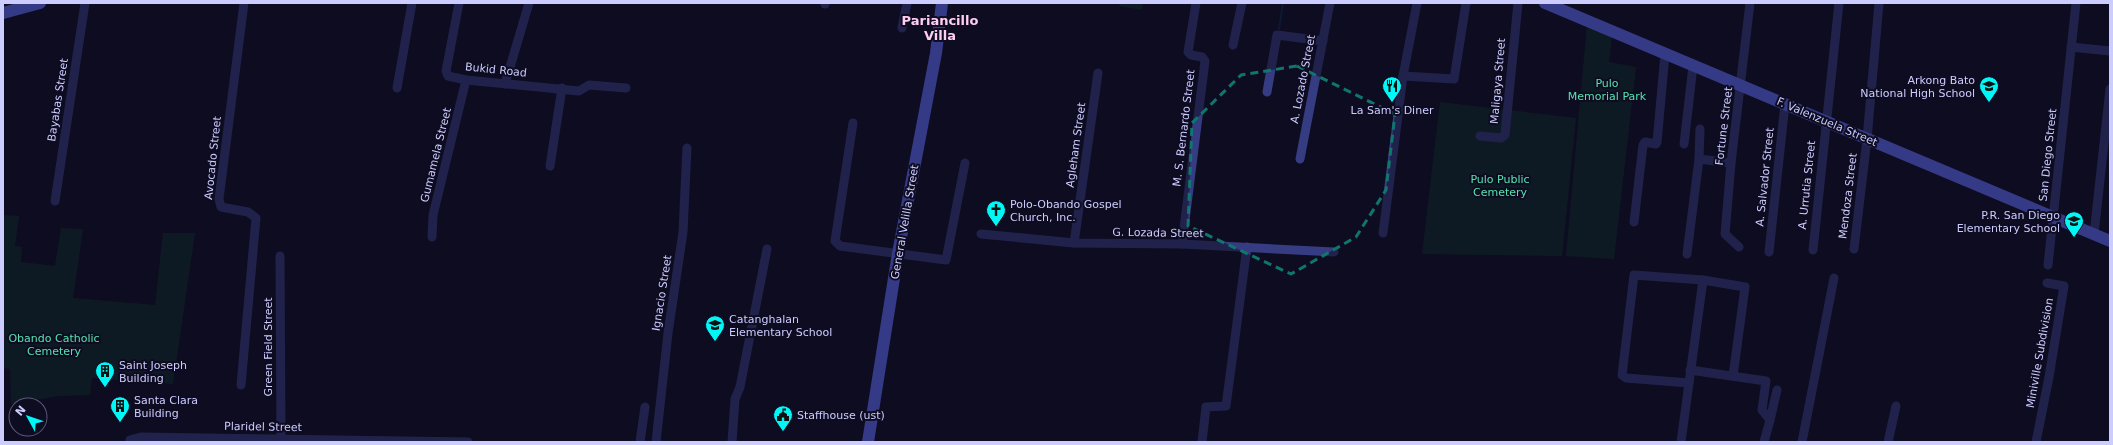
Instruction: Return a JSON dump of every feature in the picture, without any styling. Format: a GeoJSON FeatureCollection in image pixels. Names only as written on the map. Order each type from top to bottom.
{"type":"FeatureCollection","features":[{"type":"Feature","properties":{"kind":"street"},"geometry":{"type":"LineString","coordinates":[[3,13],[18,5],[40,3]]}},
{"type":"Feature","properties":{"kind":"street","name":"Bayabas Street"},"geometry":{"type":"LineString","coordinates":[[55,201],[85,3]]}},
{"type":"Feature","properties":{"kind":"street","name":"Avocado Street"},"geometry":{"type":"LineString","coordinates":[[240,385],[256,218],[248,212],[221,207],[219,199],[244,3]]}},
{"type":"Feature","properties":{"kind":"street"},"geometry":{"type":"LineString","coordinates":[[397,88],[412,3]]}},
{"type":"Feature","properties":{"kind":"street","name":"Bukid Road"},"geometry":{"type":"LineString","coordinates":[[459,3],[454,24],[447,74],[466,80],[579,90],[589,85],[626,88]]}},
{"type":"Feature","properties":{"kind":"street"},"geometry":{"type":"LineString","coordinates":[[505,84],[528,3]]}},
{"type":"Feature","properties":{"kind":"street"},"geometry":{"type":"LineString","coordinates":[[902,28],[907,3]]}},
{"type":"Feature","properties":{"kind":"street","name":"General Velilla Street"},"geometry":{"type":"LineString","coordinates":[[868,442],[898,253],[934,61],[942,3]]}},
{"type":"Feature","properties":{"kind":"street","name":"M. S. Bernardo Street"},"geometry":{"type":"LineString","coordinates":[[1182,244],[1205,61],[1202,56],[1191,55],[1188,52],[1196,3]]}},
{"type":"Feature","properties":{"kind":"street"},"geometry":{"type":"LineString","coordinates":[[1233,45],[1242,3]]}},
{"type":"Feature","properties":{"kind":"street","name":"A. Lozado Street"},"geometry":{"type":"LineString","coordinates":[[1300,159],[1330,3]]}},
{"type":"Feature","properties":{"kind":"street"},"geometry":{"type":"LineString","coordinates":[[1383,232],[1403,76],[1417,3]]}},
{"type":"Feature","properties":{"kind":"street"},"geometry":{"type":"LineString","coordinates":[[1403,76],[1454,79],[1466,3]]}},
{"type":"Feature","properties":{"kind":"street","name":"Maligaya Street"},"geometry":{"type":"LineString","coordinates":[[1480,136],[1501,138],[1505,134],[1518,3]]}},
{"type":"Feature","properties":{"kind":"street","name":"F. Valenzuela Street"},"geometry":{"type":"LineString","coordinates":[[1545,3],[2110,241]]}},
{"type":"Feature","properties":{"kind":"street","name":"Fortune Street"},"geometry":{"type":"LineString","coordinates":[[1739,247],[1726,234],[1732,163],[1750,3]]}},
{"type":"Feature","properties":{"kind":"street","name":"A. Urrutia Street"},"geometry":{"type":"LineString","coordinates":[[1813,250],[1839,3]]}},
{"type":"Feature","properties":{"kind":"street","name":"Mendoza Street"},"geometry":{"type":"LineString","coordinates":[[1854,248],[1867,139],[1879,3]]}},
{"type":"Feature","properties":{"kind":"street","name":"San Diego Street"},"geometry":{"type":"LineString","coordinates":[[2048,265],[2076,3]]}},
{"type":"Feature","properties":{"kind":"street"},"geometry":{"type":"LineString","coordinates":[[1267,92],[1277,35],[1322,41]]}},
{"type":"Feature","properties":{"kind":"street"},"geometry":{"type":"LineString","coordinates":[[2071,47],[2110,51]]}},
{"type":"Feature","properties":{"kind":"street"},"geometry":{"type":"LineString","coordinates":[[1634,222],[1644,143],[1657,142],[1665,54]]}},
{"type":"Feature","properties":{"kind":"street"},"geometry":{"type":"LineString","coordinates":[[1684,144],[1693,66]]}},
{"type":"Feature","properties":{"kind":"street","name":"Agleham Street"},"geometry":{"type":"LineString","coordinates":[[1074,243],[1098,73]]}},
{"type":"Feature","properties":{"kind":"street","name":"Gumamela Street"},"geometry":{"type":"LineString","coordinates":[[432,237],[433,215],[466,80]]}},
{"type":"Feature","properties":{"kind":"street"},"geometry":{"type":"LineString","coordinates":[[550,166],[562,88]]}},
{"type":"Feature","properties":{"kind":"street"},"geometry":{"type":"LineString","coordinates":[[2094,234],[2110,89]]}},
{"type":"Feature","properties":{"kind":"street","name":"A. Salvador Street"},"geometry":{"type":"LineString","coordinates":[[1769,252],[1785,104]]}},
{"type":"Feature","properties":{"kind":"street"},"geometry":{"type":"LineString","coordinates":[[853,122],[835,241],[840,246],[946,260],[965,163]]}},
{"type":"Feature","properties":{"kind":"street"},"geometry":{"type":"LineString","coordinates":[[1687,254],[1700,129]]}},
{"type":"Feature","properties":{"kind":"street","name":"Ignacio Street"},"geometry":{"type":"LineString","coordinates":[[656,442],[668,333],[683,232],[687,148]]}},
{"type":"Feature","properties":{"kind":"street"},"geometry":{"type":"LineString","coordinates":[[1698,159],[1732,163]]}},
{"type":"Feature","properties":{"kind":"street","name":"G. Lozada Street"},"geometry":{"type":"LineString","coordinates":[[982,234],[1074,243],[1182,244],[1334,252]]}},
{"type":"Feature","properties":{"kind":"street"},"geometry":{"type":"LineString","coordinates":[[1202,442],[1206,407],[1226,406],[1247,247]]}},
{"type":"Feature","properties":{"kind":"street"},"geometry":{"type":"LineString","coordinates":[[732,442],[735,399],[740,387],[767,249]]}},
{"type":"Feature","properties":{"kind":"street","name":"Green Field Street"},"geometry":{"type":"LineString","coordinates":[[280,256],[281,440]]}},
{"type":"Feature","properties":{"kind":"street"},"geometry":{"type":"LineString","coordinates":[[1689,383],[1626,378],[1622,375],[1632,277],[1637,274],[1703,280],[1746,288],[1733,376]]}},
{"type":"Feature","properties":{"kind":"street"},"geometry":{"type":"LineString","coordinates":[[1802,442],[1834,278]]}},
{"type":"Feature","properties":{"kind":"street"},"geometry":{"type":"LineString","coordinates":[[1681,442],[1703,280]]}},
{"type":"Feature","properties":{"kind":"street","name":"Miniville Subdivision"},"geometry":{"type":"LineString","coordinates":[[2036,442],[2049,377],[2064,286],[2047,283]]}},
{"type":"Feature","properties":{"kind":"street"},"geometry":{"type":"LineString","coordinates":[[1690,370],[1766,381],[1762,410],[1770,420]]}},
{"type":"Feature","properties":{"kind":"street"},"geometry":{"type":"LineString","coordinates":[[1764,442],[1777,390]]}},
{"type":"Feature","properties":{"kind":"street"},"geometry":{"type":"LineString","coordinates":[[1888,442],[1896,406]]}},
{"type":"Feature","properties":{"kind":"street"},"geometry":{"type":"LineString","coordinates":[[640,442],[645,407]]}},
{"type":"Feature","properties":{"kind":"street","name":"Plaridel Street"},"geometry":{"type":"LineString","coordinates":[[130,442],[130,440],[141,438],[468,442]]}},
{"type":"Feature","properties":{"kind":"highlighted area"},"geometry":{"type":"Polygon","coordinates":[[[1297,66],[1395,114],[1386,190],[1356,237],[1291,274],[1188,226],[1192,123],[1241,75],[1297,66]]]}},
{"type":"Feature","properties":{"kind":"green space"},"geometry":{"type":"Polygon","coordinates":[[[1120,3],[1143,3],[1142,10],[1119,6],[1120,3]]]}},
{"type":"Feature","properties":{"kind":"green space","name":"Pulo Memorial Park"},"geometry":{"type":"Polygon","coordinates":[[[1587,25],[1612,35],[1609,62],[1636,67],[1614,259],[1566,256],[1587,25]]]}},
{"type":"Feature","properties":{"kind":"green space","name":"Pulo Public Cemetery"},"geometry":{"type":"Polygon","coordinates":[[[1440,102],[1576,118],[1562,256],[1422,254],[1440,102]]]}},
{"type":"Feature","properties":{"kind":"green space","name":"Obando Catholic Cemetery"},"geometry":{"type":"Polygon","coordinates":[[[3,215],[19,216],[15,246],[22,247],[21,262],[55,266],[61,228],[83,229],[73,298],[155,305],[163,233],[195,233],[173,384],[92,378],[90,395],[48,398],[11,397],[10,369],[3,368],[3,215]]]}},
{"type":"Feature","properties":{"kind":"waterway"},"geometry":{"type":"LineString","coordinates":[[1279,29],[1283,3]]}},
{"type":"Feature","properties":{"kind":"place","name":"La Sam's Diner"},"geometry":{"type":"Point","coordinates":[1392,103]}},
{"type":"Feature","properties":{"kind":"place","name":"Arkong Bato National High School"},"geometry":{"type":"Point","coordinates":[1989,103]}},
{"type":"Feature","properties":{"kind":"place","name":"Polo-Obando Gospel Church, Inc."},"geometry":{"type":"Point","coordinates":[996,227]}},
{"type":"Feature","properties":{"kind":"place","name":"P.R. San Diego Elementary School"},"geometry":{"type":"Point","coordinates":[2074,238]}},
{"type":"Feature","properties":{"kind":"place","name":"Catanghalan Elementary School"},"geometry":{"type":"Point","coordinates":[715,342]}},
{"type":"Feature","properties":{"kind":"place","name":"Saint Joseph Building"},"geometry":{"type":"Point","coordinates":[105,388]}},
{"type":"Feature","properties":{"kind":"place","name":"Santa Clara Building"},"geometry":{"type":"Point","coordinates":[120,423]}},
{"type":"Feature","properties":{"kind":"place","name":"Staffhouse (ust)"},"geometry":{"type":"Point","coordinates":[783,432]}},
{"type":"Feature","properties":{"kind":"district","name":"Pariancillo Villa"},"geometry":{"type":"Point","coordinates":[940,28]}}]}
